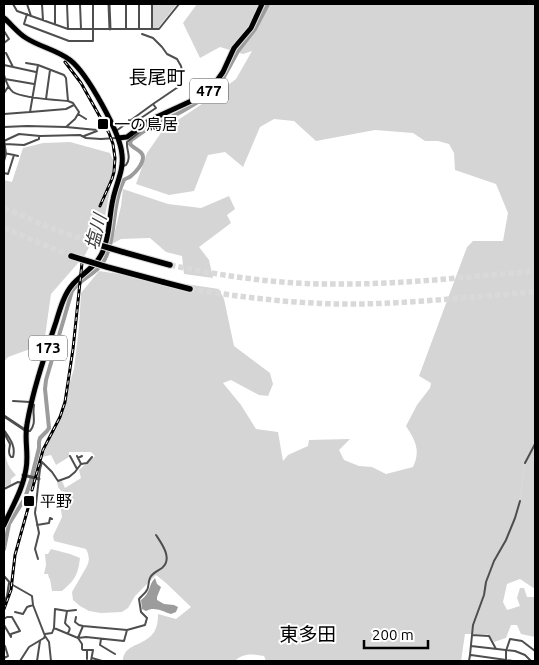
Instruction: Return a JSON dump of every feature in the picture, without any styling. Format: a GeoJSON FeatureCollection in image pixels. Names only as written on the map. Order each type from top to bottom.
{"type":"FeatureCollection","features":[{"type":"Feature","properties":{"kind":"highway","name":"477"},"geometry":{"type":"LineString","coordinates":[[117,138],[127,137],[157,116],[208,92],[223,72],[234,48],[250,28],[262,4]]}},
{"type":"Feature","properties":{"kind":"highway","name":"173"},"geometry":{"type":"LineString","coordinates":[[4,19],[26,38],[61,54],[77,66],[116,131],[120,156],[101,252],[89,268],[65,290],[59,304],[25,430],[24,461],[28,476],[21,483],[4,519]]}},
{"type":"Feature","properties":{"kind":"highway","name":"173"},"geometry":{"type":"LineString","coordinates":[[4,19],[22,38],[62,57],[77,70],[117,138],[122,156],[122,166],[113,199],[104,250],[90,269],[73,284],[64,299],[31,403]]}},
{"type":"Feature","properties":{"kind":"highway"},"geometry":{"type":"LineString","coordinates":[[89,242],[170,265]]}},
{"type":"Feature","properties":{"kind":"highway"},"geometry":{"type":"LineString","coordinates":[[71,256],[107,268],[190,289]]}},
{"type":"Feature","properties":{"kind":"highway","name":"173"},"geometry":{"type":"LineString","coordinates":[[4,525],[21,483]]}},
{"type":"Feature","properties":{"kind":"street"},"geometry":{"type":"LineString","coordinates":[[13,4],[17,11],[68,29],[159,29],[179,4]]}},
{"type":"Feature","properties":{"kind":"street"},"geometry":{"type":"LineString","coordinates":[[27,4],[32,16]]}},
{"type":"Feature","properties":{"kind":"street"},"geometry":{"type":"LineString","coordinates":[[42,4],[42,20]]}},
{"type":"Feature","properties":{"kind":"street"},"geometry":{"type":"LineString","coordinates":[[55,4],[55,24]]}},
{"type":"Feature","properties":{"kind":"street"},"geometry":{"type":"LineString","coordinates":[[67,4],[68,29]]}},
{"type":"Feature","properties":{"kind":"street"},"geometry":{"type":"LineString","coordinates":[[80,4],[81,29]]}},
{"type":"Feature","properties":{"kind":"street"},"geometry":{"type":"LineString","coordinates":[[27,14],[24,24],[69,41],[93,41],[93,4]]}},
{"type":"Feature","properties":{"kind":"street"},"geometry":{"type":"LineString","coordinates":[[110,4],[110,29]]}},
{"type":"Feature","properties":{"kind":"street"},"geometry":{"type":"LineString","coordinates":[[126,4],[126,29]]}},
{"type":"Feature","properties":{"kind":"street"},"geometry":{"type":"LineString","coordinates":[[138,29],[139,4]]}},
{"type":"Feature","properties":{"kind":"street"},"geometry":{"type":"LineString","coordinates":[[152,4],[152,29]]}},
{"type":"Feature","properties":{"kind":"street"},"geometry":{"type":"LineString","coordinates":[[4,31],[8,39],[4,43]]}},
{"type":"Feature","properties":{"kind":"street"},"geometry":{"type":"LineString","coordinates":[[116,131],[181,85],[182,71],[177,59],[167,54],[153,38],[142,34]]}},
{"type":"Feature","properties":{"kind":"street"},"geometry":{"type":"LineString","coordinates":[[6,53],[14,67]]}},
{"type":"Feature","properties":{"kind":"street"},"geometry":{"type":"LineString","coordinates":[[26,63],[38,65],[64,75],[66,78],[68,101]]}},
{"type":"Feature","properties":{"kind":"street"},"geometry":{"type":"LineString","coordinates":[[4,65],[36,72]]}},
{"type":"Feature","properties":{"kind":"street"},"geometry":{"type":"LineString","coordinates":[[30,112],[38,65]]}},
{"type":"Feature","properties":{"kind":"street"},"geometry":{"type":"LineString","coordinates":[[46,99],[50,70]]}},
{"type":"Feature","properties":{"kind":"street"},"geometry":{"type":"LineString","coordinates":[[4,77],[34,84]]}},
{"type":"Feature","properties":{"kind":"street"},"geometry":{"type":"LineString","coordinates":[[4,77],[8,87],[14,94],[73,103],[79,112],[75,119],[66,127]]}},
{"type":"Feature","properties":{"kind":"street"},"geometry":{"type":"LineString","coordinates":[[4,93],[8,87]]}},
{"type":"Feature","properties":{"kind":"street"},"geometry":{"type":"LineString","coordinates":[[132,124],[156,108],[154,104]]}},
{"type":"Feature","properties":{"kind":"street"},"geometry":{"type":"LineString","coordinates":[[4,114],[66,109],[74,105]]}},
{"type":"Feature","properties":{"kind":"street"},"geometry":{"type":"LineString","coordinates":[[78,114],[86,119]]}},
{"type":"Feature","properties":{"kind":"street"},"geometry":{"type":"LineString","coordinates":[[122,166],[129,162],[130,158],[127,142],[157,116]]}},
{"type":"Feature","properties":{"kind":"street"},"geometry":{"type":"LineString","coordinates":[[129,120],[136,130]]}},
{"type":"Feature","properties":{"kind":"street"},"geometry":{"type":"LineString","coordinates":[[4,127],[66,127],[97,130],[84,136]]}},
{"type":"Feature","properties":{"kind":"street"},"geometry":{"type":"LineString","coordinates":[[4,160],[4,140],[19,134],[40,136],[80,135],[86,138],[101,139],[117,138]]}},
{"type":"Feature","properties":{"kind":"street"},"geometry":{"type":"LineString","coordinates":[[5,144],[24,145],[39,139],[40,136]]}},
{"type":"Feature","properties":{"kind":"street"},"geometry":{"type":"LineString","coordinates":[[5,154],[18,156]]}},
{"type":"Feature","properties":{"kind":"street"},"geometry":{"type":"LineString","coordinates":[[4,173],[8,174],[14,156]]}},
{"type":"Feature","properties":{"kind":"street"},"geometry":{"type":"LineString","coordinates":[[4,416],[25,430],[30,431],[34,426],[34,405],[14,401]]}},
{"type":"Feature","properties":{"kind":"street"},"geometry":{"type":"LineString","coordinates":[[4,432],[13,443],[14,457],[11,458],[9,456],[10,444],[4,432]]}},
{"type":"Feature","properties":{"kind":"street"},"geometry":{"type":"LineString","coordinates":[[525,463],[535,444]]}},
{"type":"Feature","properties":{"kind":"street"},"geometry":{"type":"LineString","coordinates":[[70,456],[77,470]]}},
{"type":"Feature","properties":{"kind":"street"},"geometry":{"type":"LineString","coordinates":[[81,464],[77,457],[82,456]]}},
{"type":"Feature","properties":{"kind":"street"},"geometry":{"type":"LineString","coordinates":[[38,559],[35,549],[38,537],[34,513],[42,462],[58,481],[69,477],[81,464],[86,463],[92,456]]}},
{"type":"Feature","properties":{"kind":"street"},"geometry":{"type":"LineString","coordinates":[[28,476],[39,479]]}},
{"type":"Feature","properties":{"kind":"street"},"geometry":{"type":"LineString","coordinates":[[4,489],[18,482],[21,483]]}},
{"type":"Feature","properties":{"kind":"street"},"geometry":{"type":"LineString","coordinates":[[469,661],[473,625],[484,595],[486,582],[494,561],[506,540],[520,502]]}},
{"type":"Feature","properties":{"kind":"street"},"geometry":{"type":"LineString","coordinates":[[36,525],[49,523],[50,518],[52,519]]}},
{"type":"Feature","properties":{"kind":"street"},"geometry":{"type":"LineString","coordinates":[[76,617],[75,622],[83,626],[127,630],[145,625],[147,618],[141,612],[138,599],[145,594],[150,577],[162,568],[167,560],[165,551],[156,535]]}},
{"type":"Feature","properties":{"kind":"street"},"geometry":{"type":"LineString","coordinates":[[4,576],[9,583],[32,596],[39,623],[49,642],[51,661]]}},
{"type":"Feature","properties":{"kind":"street"},"geometry":{"type":"LineString","coordinates":[[4,603],[9,583]]}},
{"type":"Feature","properties":{"kind":"street"},"geometry":{"type":"LineString","coordinates":[[15,612],[23,614],[27,607],[33,605]]}},
{"type":"Feature","properties":{"kind":"street"},"geometry":{"type":"LineString","coordinates":[[20,661],[29,647],[44,638],[45,635],[52,633],[55,609],[76,610]]}},
{"type":"Feature","properties":{"kind":"street"},"geometry":{"type":"LineString","coordinates":[[67,611],[65,623],[70,629],[67,634]]}},
{"type":"Feature","properties":{"kind":"street"},"geometry":{"type":"LineString","coordinates":[[4,619],[12,617],[20,631],[11,634],[10,637],[4,625]]}},
{"type":"Feature","properties":{"kind":"street"},"geometry":{"type":"LineString","coordinates":[[78,638],[83,626]]}},
{"type":"Feature","properties":{"kind":"street"},"geometry":{"type":"LineString","coordinates":[[54,628],[78,638],[86,637],[124,641],[127,630]]}},
{"type":"Feature","properties":{"kind":"street"},"geometry":{"type":"LineString","coordinates":[[472,635],[489,636],[496,649]]}},
{"type":"Feature","properties":{"kind":"street"},"geometry":{"type":"LineString","coordinates":[[78,638],[83,650],[93,650],[91,661]]}},
{"type":"Feature","properties":{"kind":"street"},"geometry":{"type":"LineString","coordinates":[[101,639],[100,645],[115,654]]}},
{"type":"Feature","properties":{"kind":"street"},"geometry":{"type":"LineString","coordinates":[[506,661],[506,650],[510,639],[522,641],[535,651]]}},
{"type":"Feature","properties":{"kind":"street"},"geometry":{"type":"LineString","coordinates":[[37,661],[40,641]]}},
{"type":"Feature","properties":{"kind":"street"},"geometry":{"type":"LineString","coordinates":[[4,642],[8,656],[4,658]]}},
{"type":"Feature","properties":{"kind":"street"},"geometry":{"type":"LineString","coordinates":[[471,646],[515,651],[525,655],[531,661]]}},
{"type":"Feature","properties":{"kind":"street"},"geometry":{"type":"LineString","coordinates":[[87,659],[88,650]]}},
{"type":"Feature","properties":{"kind":"street"},"geometry":{"type":"LineString","coordinates":[[470,655],[513,661]]}},
{"type":"Feature","properties":{"kind":"street"},"geometry":{"type":"LineString","coordinates":[[92,658],[102,661]]}},
{"type":"Feature","properties":{"kind":"shaded area"},"geometry":{"type":"Polygon","coordinates":[[[152,4],[177,4],[158,28],[153,28],[152,4]]]}},
{"type":"Feature","properties":{"kind":"shaded area"},"geometry":{"type":"Polygon","coordinates":[[[197,4],[535,4],[535,589],[520,579],[507,584],[503,602],[507,610],[520,606],[517,598],[520,588],[524,588],[527,597],[535,597],[535,637],[521,634],[517,625],[511,625],[506,638],[494,642],[488,634],[465,634],[461,661],[266,661],[264,656],[245,655],[235,661],[124,661],[125,653],[129,649],[148,639],[153,633],[157,625],[158,614],[176,619],[191,607],[156,575],[135,596],[128,608],[122,612],[101,613],[89,611],[73,600],[72,592],[89,562],[89,558],[86,549],[54,541],[53,536],[62,517],[60,503],[72,496],[70,493],[61,491],[57,482],[62,481],[65,488],[81,478],[79,470],[95,456],[91,452],[69,452],[69,457],[56,465],[51,455],[42,457],[56,426],[74,369],[81,293],[99,271],[219,289],[224,299],[234,346],[270,373],[273,384],[268,396],[259,395],[231,380],[223,383],[241,405],[256,429],[278,432],[283,461],[288,455],[308,446],[309,440],[350,439],[339,450],[344,460],[359,466],[372,467],[386,474],[413,467],[417,450],[406,426],[417,405],[430,388],[431,383],[419,376],[467,247],[473,241],[503,241],[508,213],[496,184],[455,170],[454,153],[449,144],[438,141],[425,141],[413,133],[375,130],[316,141],[294,121],[274,119],[260,127],[243,167],[225,152],[208,155],[194,191],[169,195],[136,184],[147,153],[163,130],[236,79],[252,51],[243,54],[220,47],[200,58],[183,23],[197,4]]]}},
{"type":"Feature","properties":{"kind":"shaded area"},"geometry":{"type":"Polygon","coordinates":[[[70,142],[110,153],[115,165],[105,216],[85,255],[51,294],[44,344],[8,357],[4,362],[4,180],[12,182],[23,148],[43,143],[70,142]]]}},
{"type":"Feature","properties":{"kind":"shaded area"},"geometry":{"type":"Polygon","coordinates":[[[123,189],[168,204],[201,208],[229,196],[235,209],[227,215],[231,223],[199,247],[209,260],[213,278],[184,274],[182,256],[166,252],[150,238],[121,239],[112,244],[123,189]]]}},
{"type":"Feature","properties":{"kind":"shaded area"},"geometry":{"type":"Polygon","coordinates":[[[4,441],[7,461],[16,475],[11,479],[11,484],[4,487],[4,441]]]}},
{"type":"Feature","properties":{"kind":"shaded area"},"geometry":{"type":"Polygon","coordinates":[[[51,549],[80,558],[75,577],[62,591],[52,591],[48,574],[44,574],[46,565],[45,554],[48,554],[51,549]]]}},
{"type":"Feature","properties":{"kind":"shaded area"},"geometry":{"type":"Polygon","coordinates":[[[155,578],[157,584],[161,587],[157,600],[164,604],[178,607],[176,612],[171,614],[161,610],[146,611],[142,609],[141,600],[146,595],[155,578]]]}},
{"type":"Feature","properties":{"kind":"waterway","name":"塩川"},"geometry":{"type":"LineString","coordinates":[[4,549],[9,524],[25,498],[31,480],[40,438],[49,428],[45,389],[46,380],[72,291],[80,282],[99,268],[105,259],[111,241],[116,205],[121,187],[124,180],[137,170],[143,160],[142,153],[130,144],[131,140],[213,92],[220,84],[238,51],[255,29],[268,4]]}},
{"type":"Feature","properties":{"kind":"tunnel"},"geometry":{"type":"LineString","coordinates":[[4,208],[89,242]]}},
{"type":"Feature","properties":{"kind":"tunnel"},"geometry":{"type":"LineString","coordinates":[[4,228],[71,256]]}},
{"type":"Feature","properties":{"kind":"tunnel"},"geometry":{"type":"LineString","coordinates":[[170,265],[250,279],[289,283],[329,284],[407,282],[535,271]]}},
{"type":"Feature","properties":{"kind":"tunnel"},"geometry":{"type":"LineString","coordinates":[[190,289],[276,300],[340,304],[404,302],[535,292]]}},
{"type":"Feature","properties":{"kind":"tunnel"},"geometry":{"type":"LineString","coordinates":[[520,501],[525,463]]}},
{"type":"Feature","properties":{"kind":"railway"},"geometry":{"type":"LineString","coordinates":[[65,62],[81,83],[109,133],[113,144],[114,172],[100,206]]}},
{"type":"Feature","properties":{"kind":"railway"},"geometry":{"type":"LineString","coordinates":[[32,490],[43,450],[60,417],[65,402],[73,349],[82,263]]}},
{"type":"Feature","properties":{"kind":"railway"},"geometry":{"type":"LineString","coordinates":[[4,609],[11,590],[15,555],[30,501]]}},
{"type":"Feature","properties":{"kind":"place","name":"一の鳥居"},"geometry":{"type":"Point","coordinates":[103,124]}},
{"type":"Feature","properties":{"kind":"place","name":"平野"},"geometry":{"type":"Point","coordinates":[29,501]}},
{"type":"Feature","properties":{"kind":"district","name":"長尾町"},"geometry":{"type":"Point","coordinates":[157,77]}},
{"type":"Feature","properties":{"kind":"district","name":"東多田"},"geometry":{"type":"Point","coordinates":[308,634]}}]}
